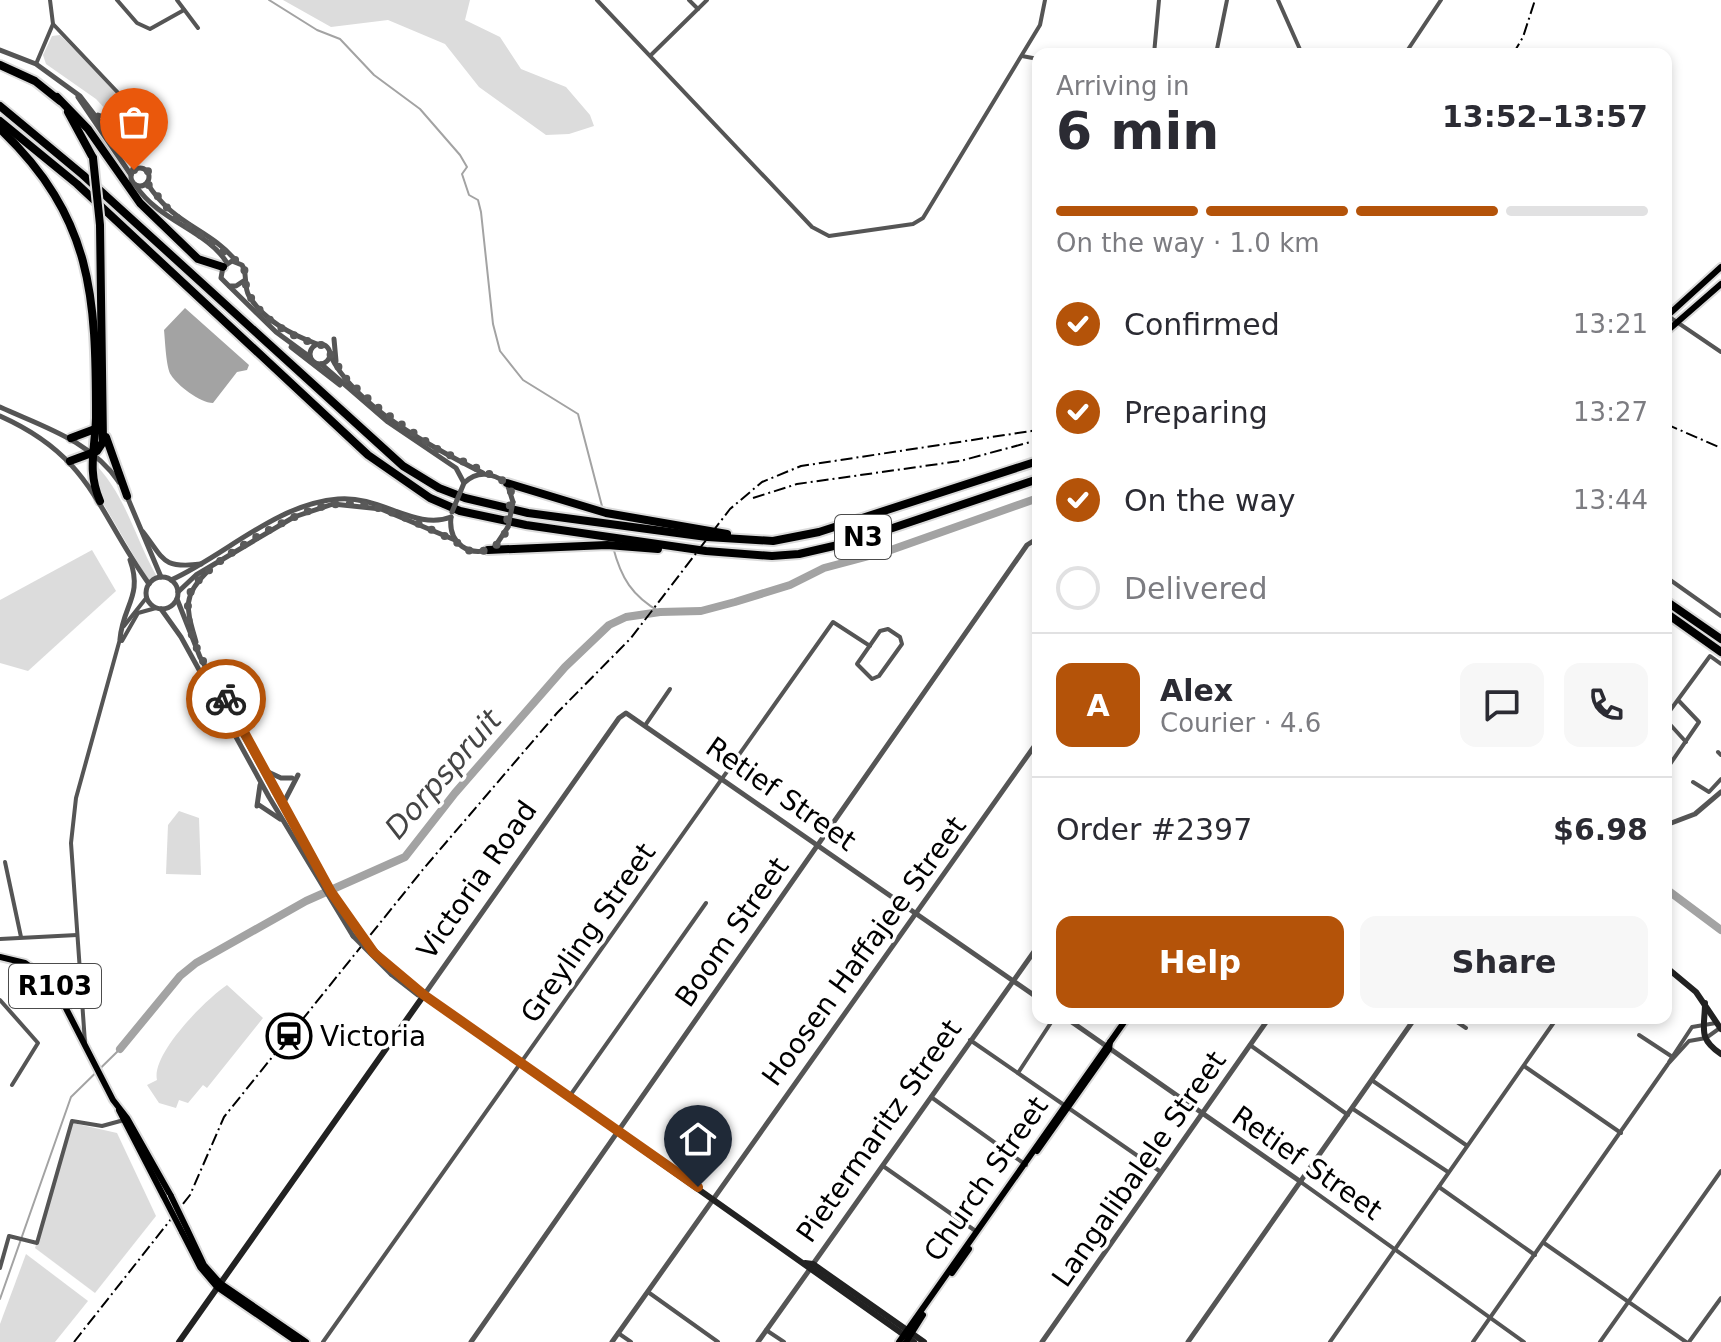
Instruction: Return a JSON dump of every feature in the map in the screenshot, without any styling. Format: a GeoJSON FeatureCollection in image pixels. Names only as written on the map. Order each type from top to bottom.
{"type":"FeatureCollection","features":[{"type":"Feature","properties":{"kind":"highway"},"geometry":{"type":"LineString","coordinates":[[0,65],[35,81],[57,97],[88,129],[140,203],[198,259],[225,265]]}},
{"type":"Feature","properties":{"kind":"highway"},"geometry":{"type":"LineString","coordinates":[[57,97],[79,128],[93,158],[100,225],[102,445],[70,461]]}},
{"type":"Feature","properties":{"kind":"highway"},"geometry":{"type":"LineString","coordinates":[[0,106],[83,175],[403,466],[439,488],[465,498],[528,513],[605,517]]}},
{"type":"Feature","properties":{"kind":"highway"},"geometry":{"type":"LineString","coordinates":[[0,121],[77,184],[395,476],[430,498],[460,511],[610,541]]}},
{"type":"Feature","properties":{"kind":"highway"},"geometry":{"type":"LineString","coordinates":[[0,129],[47,181],[72,223],[82,250],[91,293],[95,429],[91,478],[100,501]]}},
{"type":"Feature","properties":{"kind":"highway"},"geometry":{"type":"LineString","coordinates":[[104,420],[108,447],[127,496]]}},
{"type":"Feature","properties":{"kind":"highway"},"geometry":{"type":"LineString","coordinates":[[71,438],[95,429]]}},
{"type":"Feature","properties":{"kind":"highway","name":"N3"},"geometry":{"type":"LineString","coordinates":[[605,517],[744,537],[819,532],[1032,463]]}},
{"type":"Feature","properties":{"kind":"highway","name":"N3"},"geometry":{"type":"LineString","coordinates":[[610,541],[772,556],[824,549],[1032,482]]}},
{"type":"Feature","properties":{"kind":"highway"},"geometry":{"type":"LineString","coordinates":[[507,483],[605,517]]}},
{"type":"Feature","properties":{"kind":"highway"},"geometry":{"type":"LineString","coordinates":[[488,550],[610,541]]}},
{"type":"Feature","properties":{"kind":"highway"},"geometry":{"type":"LineString","coordinates":[[1672,604],[1721,639]]}},
{"type":"Feature","properties":{"kind":"highway"},"geometry":{"type":"LineString","coordinates":[[1672,617],[1721,652]]}},
{"type":"Feature","properties":{"kind":"highway"},"geometry":{"type":"LineString","coordinates":[[1672,623],[1692,631]]}},
{"type":"Feature","properties":{"kind":"main road"},"geometry":{"type":"LineString","coordinates":[[1672,311],[1721,267]]}},
{"type":"Feature","properties":{"kind":"main road"},"geometry":{"type":"LineString","coordinates":[[1672,327],[1721,284]]}},
{"type":"Feature","properties":{"kind":"main road","name":"R103"},"geometry":{"type":"LineString","coordinates":[[0,957],[25,963],[53,983],[105,1086],[167,1196],[200,1267],[219,1285],[297,1342]]}},
{"type":"Feature","properties":{"kind":"main road"},"geometry":{"type":"LineString","coordinates":[[1672,973],[1705,1003],[1720,1027]]}},
{"type":"Feature","properties":{"kind":"main road"},"geometry":{"type":"LineString","coordinates":[[421,993],[809,1265],[907,1338],[924,1342]]}},
{"type":"Feature","properties":{"kind":"main road","name":"Victoria Road"},"geometry":{"type":"LineString","coordinates":[[179,1342],[421,993]]}},
{"type":"Feature","properties":{"kind":"main road"},"geometry":{"type":"LineString","coordinates":[[1705,1003],[1703,1039],[1721,1054]]}},
{"type":"Feature","properties":{"kind":"main road","name":"Church Street"},"geometry":{"type":"LineString","coordinates":[[907,1338],[1123,1024]]}},
{"type":"Feature","properties":{"kind":"main road","name":"R103"},"geometry":{"type":"LineString","coordinates":[[219,1285],[306,1342]]}},
{"type":"Feature","properties":{"kind":"street"},"geometry":{"type":"LineString","coordinates":[[36,64],[53,24],[49,0]]}},
{"type":"Feature","properties":{"kind":"street"},"geometry":{"type":"LineString","coordinates":[[117,0],[137,23],[150,29],[184,10]]}},
{"type":"Feature","properties":{"kind":"street"},"geometry":{"type":"LineString","coordinates":[[177,0],[198,28]]}},
{"type":"Feature","properties":{"kind":"street"},"geometry":{"type":"LineString","coordinates":[[597,0],[812,227],[829,236],[913,224],[923,218],[1044,17],[1045,0]]}},
{"type":"Feature","properties":{"kind":"street"},"geometry":{"type":"LineString","coordinates":[[689,0],[698,9]]}},
{"type":"Feature","properties":{"kind":"street"},"geometry":{"type":"LineString","coordinates":[[651,55],[707,0]]}},
{"type":"Feature","properties":{"kind":"street"},"geometry":{"type":"LineString","coordinates":[[1155,48],[1159,0]]}},
{"type":"Feature","properties":{"kind":"street"},"geometry":{"type":"LineString","coordinates":[[1217,48],[1227,0]]}},
{"type":"Feature","properties":{"kind":"street"},"geometry":{"type":"LineString","coordinates":[[1279,0],[1299,48]]}},
{"type":"Feature","properties":{"kind":"street"},"geometry":{"type":"LineString","coordinates":[[1409,48],[1441,0]]}},
{"type":"Feature","properties":{"kind":"street"},"geometry":{"type":"LineString","coordinates":[[53,24],[124,99]]}},
{"type":"Feature","properties":{"kind":"street"},"geometry":{"type":"LineString","coordinates":[[0,50],[36,64],[73,90],[97,115],[136,169],[148,171],[147,183],[173,215],[227,251],[244,267],[249,296],[281,328],[325,346],[344,377],[414,435],[507,483],[513,502],[508,527],[500,543],[488,550],[467,550],[455,540],[381,509],[358,504],[333,504],[294,517],[189,580],[173,605],[141,611],[134,617],[118,650]]}},
{"type":"Feature","properties":{"kind":"street"},"geometry":{"type":"LineString","coordinates":[[1022,56],[1032,58]]}},
{"type":"Feature","properties":{"kind":"street"},"geometry":{"type":"LineString","coordinates":[[73,90],[136,186],[163,213],[218,251],[225,265],[221,278],[310,364],[411,440],[456,468],[464,483]]}},
{"type":"Feature","properties":{"kind":"street"},"geometry":{"type":"LineString","coordinates":[[97,115],[115,122],[117,144]]}},
{"type":"Feature","properties":{"kind":"street"},"geometry":{"type":"LineString","coordinates":[[131,175],[136,169]]}},
{"type":"Feature","properties":{"kind":"street"},"geometry":{"type":"LineString","coordinates":[[136,186],[147,183]]}},
{"type":"Feature","properties":{"kind":"street"},"geometry":{"type":"LineString","coordinates":[[225,265],[236,262]]}},
{"type":"Feature","properties":{"kind":"street"},"geometry":{"type":"LineString","coordinates":[[229,286],[239,285],[245,280]]}},
{"type":"Feature","properties":{"kind":"street"},"geometry":{"type":"LineString","coordinates":[[1672,320],[1721,352]]}},
{"type":"Feature","properties":{"kind":"street"},"geometry":{"type":"LineString","coordinates":[[281,335],[321,364],[351,392]]}},
{"type":"Feature","properties":{"kind":"street"},"geometry":{"type":"LineString","coordinates":[[334,339],[334,355],[344,377]]}},
{"type":"Feature","properties":{"kind":"street"},"geometry":{"type":"LineString","coordinates":[[310,357],[311,349],[317,344]]}},
{"type":"Feature","properties":{"kind":"street"},"geometry":{"type":"LineString","coordinates":[[321,364],[330,355]]}},
{"type":"Feature","properties":{"kind":"street"},"geometry":{"type":"LineString","coordinates":[[0,407],[71,438],[107,467],[127,496],[161,577]]}},
{"type":"Feature","properties":{"kind":"street"},"geometry":{"type":"LineString","coordinates":[[0,416],[47,440],[70,461],[100,501],[149,584],[147,597],[130,615],[120,639]]}},
{"type":"Feature","properties":{"kind":"street"},"geometry":{"type":"LineString","coordinates":[[455,540],[452,515],[464,483],[484,473]]}},
{"type":"Feature","properties":{"kind":"street"},"geometry":{"type":"LineString","coordinates":[[149,584],[161,577],[171,580],[203,564],[292,511],[329,500],[371,501],[432,522],[452,515]]}},
{"type":"Feature","properties":{"kind":"street"},"geometry":{"type":"LineString","coordinates":[[140,528],[165,562],[179,567],[203,564]]}},
{"type":"Feature","properties":{"kind":"street","name":"Boom Street"},"geometry":{"type":"LineString","coordinates":[[471,1342],[1032,542]]}},
{"type":"Feature","properties":{"kind":"street"},"geometry":{"type":"LineString","coordinates":[[85,1043],[71,843],[73,813],[136,583],[125,546]]}},
{"type":"Feature","properties":{"kind":"street"},"geometry":{"type":"LineString","coordinates":[[200,657],[189,614],[189,596],[193,586],[213,565]]}},
{"type":"Feature","properties":{"kind":"street"},"geometry":{"type":"LineString","coordinates":[[171,580],[200,657],[284,805],[321,880]]}},
{"type":"Feature","properties":{"kind":"street"},"geometry":{"type":"LineString","coordinates":[[1672,581],[1721,616]]}},
{"type":"Feature","properties":{"kind":"street"},"geometry":{"type":"LineString","coordinates":[[147,597],[181,637],[286,826],[337,908],[355,934],[393,972],[421,993]]}},
{"type":"Feature","properties":{"kind":"street","name":"Greyling Street"},"geometry":{"type":"LineString","coordinates":[[323,1342],[833,622],[870,646]]}},
{"type":"Feature","properties":{"kind":"street"},"geometry":{"type":"LineString","coordinates":[[883,629],[902,640],[875,679],[857,667],[870,646],[883,629]]}},
{"type":"Feature","properties":{"kind":"street"},"geometry":{"type":"LineString","coordinates":[[1672,710],[1710,656],[1721,664]]}},
{"type":"Feature","properties":{"kind":"street"},"geometry":{"type":"LineString","coordinates":[[646,724],[670,689]]}},
{"type":"Feature","properties":{"kind":"street"},"geometry":{"type":"LineString","coordinates":[[1672,762],[1699,720],[1679,701]]}},
{"type":"Feature","properties":{"kind":"street","name":"Retief Street"},"geometry":{"type":"LineString","coordinates":[[619,718],[629,713],[646,724],[1032,994]]}},
{"type":"Feature","properties":{"kind":"street","name":"Victoria Road"},"geometry":{"type":"LineString","coordinates":[[421,993],[619,718]]}},
{"type":"Feature","properties":{"kind":"street"},"geometry":{"type":"LineString","coordinates":[[1672,725],[1686,742]]}},
{"type":"Feature","properties":{"kind":"street","name":"Hoosen Haffajee Street"},"geometry":{"type":"LineString","coordinates":[[612,1342],[1032,750]]}},
{"type":"Feature","properties":{"kind":"street"},"geometry":{"type":"LineString","coordinates":[[265,770],[281,778],[295,776],[284,805]]}},
{"type":"Feature","properties":{"kind":"street"},"geometry":{"type":"LineString","coordinates":[[259,777],[261,793],[258,806],[286,826]]}},
{"type":"Feature","properties":{"kind":"street"},"geometry":{"type":"LineString","coordinates":[[1693,782],[1709,792],[1721,779]]}},
{"type":"Feature","properties":{"kind":"street"},"geometry":{"type":"LineString","coordinates":[[1672,823],[1695,814],[1721,792]]}},
{"type":"Feature","properties":{"kind":"street"},"geometry":{"type":"LineString","coordinates":[[5,862],[21,937]]}},
{"type":"Feature","properties":{"kind":"street"},"geometry":{"type":"LineString","coordinates":[[569,1097],[706,903]]}},
{"type":"Feature","properties":{"kind":"street"},"geometry":{"type":"LineString","coordinates":[[0,939],[78,935]]}},
{"type":"Feature","properties":{"kind":"street","name":"Pietermaritz Street"},"geometry":{"type":"LineString","coordinates":[[758,1342],[809,1265],[1032,955]]}},
{"type":"Feature","properties":{"kind":"street"},"geometry":{"type":"LineString","coordinates":[[0,1000],[38,1043],[12,1085]]}},
{"type":"Feature","properties":{"kind":"street"},"geometry":{"type":"LineString","coordinates":[[1473,1342],[1621,1133],[1690,1029],[1702,1023],[1720,1027]]}},
{"type":"Feature","properties":{"kind":"street"},"geometry":{"type":"LineString","coordinates":[[1018,1073],[1050,1024]]}},
{"type":"Feature","properties":{"kind":"street","name":"Retief Street"},"geometry":{"type":"LineString","coordinates":[[1075,1024],[1524,1342]]}},
{"type":"Feature","properties":{"kind":"street","name":"Langalibalele Street"},"geometry":{"type":"LineString","coordinates":[[1042,1342],[1264,1024]]}},
{"type":"Feature","properties":{"kind":"street"},"geometry":{"type":"LineString","coordinates":[[1188,1342],[1411,1024]]}},
{"type":"Feature","properties":{"kind":"street"},"geometry":{"type":"LineString","coordinates":[[1460,1024],[1466,1028]]}},
{"type":"Feature","properties":{"kind":"street"},"geometry":{"type":"LineString","coordinates":[[1330,1342],[1553,1024]]}},
{"type":"Feature","properties":{"kind":"street"},"geometry":{"type":"LineString","coordinates":[[1672,1058],[1689,1041],[1703,1039],[1720,1027]]}},
{"type":"Feature","properties":{"kind":"street"},"geometry":{"type":"LineString","coordinates":[[1639,1035],[1672,1058]]}},
{"type":"Feature","properties":{"kind":"street"},"geometry":{"type":"LineString","coordinates":[[970,1040],[1161,1172]]}},
{"type":"Feature","properties":{"kind":"street"},"geometry":{"type":"LineString","coordinates":[[1250,1045],[1350,1112],[1448,1172]]}},
{"type":"Feature","properties":{"kind":"street"},"geometry":{"type":"LineString","coordinates":[[1523,1065],[1621,1133]]}},
{"type":"Feature","properties":{"kind":"street"},"geometry":{"type":"LineString","coordinates":[[1373,1081],[1467,1146]]}},
{"type":"Feature","properties":{"kind":"street"},"geometry":{"type":"LineString","coordinates":[[931,1097],[1025,1164]]}},
{"type":"Feature","properties":{"kind":"street"},"geometry":{"type":"LineString","coordinates":[[0,1268],[8,1238],[16,1236],[35,1245],[39,1239],[72,1121],[102,1126],[125,1119]]}},
{"type":"Feature","properties":{"kind":"street"},"geometry":{"type":"LineString","coordinates":[[882,1165],[978,1232]]}},
{"type":"Feature","properties":{"kind":"street"},"geometry":{"type":"LineString","coordinates":[[1600,1342],[1721,1171]]}},
{"type":"Feature","properties":{"kind":"street"},"geometry":{"type":"LineString","coordinates":[[1438,1187],[1535,1255]]}},
{"type":"Feature","properties":{"kind":"street"},"geometry":{"type":"LineString","coordinates":[[1544,1243],[1688,1342],[1721,1298]]}},
{"type":"Feature","properties":{"kind":"street"},"geometry":{"type":"LineString","coordinates":[[647,1292],[718,1342]]}},
{"type":"Feature","properties":{"kind":"street"},"geometry":{"type":"LineString","coordinates":[[766,1330],[784,1342]]}},
{"type":"Feature","properties":{"kind":"street"},"geometry":{"type":"LineString","coordinates":[[618,1333],[631,1342]]}},
{"type":"Feature","properties":{"kind":"shaded area"},"geometry":{"type":"Polygon","coordinates":[[[283,0],[470,0],[465,20],[500,37],[521,69],[566,87],[590,115],[594,126],[569,134],[546,135],[479,87],[445,44],[388,20],[331,27],[283,0]]]}},
{"type":"Feature","properties":{"kind":"shaded area"},"geometry":{"type":"Polygon","coordinates":[[[60,35],[127,101],[109,113],[96,99],[46,64],[43,55],[52,36],[60,35]]]}},
{"type":"Feature","properties":{"kind":"shaded area"},"geometry":{"type":"Polygon","coordinates":[[[185,308],[249,365],[247,370],[237,372],[213,403],[189,393],[169,371],[164,330],[185,308]]]}},
{"type":"Feature","properties":{"kind":"shaded area"},"geometry":{"type":"Polygon","coordinates":[[[91,460],[112,486],[128,515],[156,575],[148,580],[94,488],[91,460]]]}},
{"type":"Feature","properties":{"kind":"shaded area"},"geometry":{"type":"Polygon","coordinates":[[[92,550],[116,591],[28,671],[0,663],[0,600],[92,550]]]}},
{"type":"Feature","properties":{"kind":"shaded area"},"geometry":{"type":"Polygon","coordinates":[[[179,811],[199,818],[201,875],[166,874],[168,825],[179,811]]]}},
{"type":"Feature","properties":{"kind":"shaded area"},"geometry":{"type":"Polygon","coordinates":[[[227,985],[263,1018],[207,1088],[203,1085],[188,1103],[179,1100],[176,1108],[159,1103],[147,1085],[157,1080],[162,1056],[194,1014],[227,985]]]}},
{"type":"Feature","properties":{"kind":"shaded area"},"geometry":{"type":"Polygon","coordinates":[[[73,1123],[117,1133],[156,1216],[95,1293],[35,1248],[73,1123]]]}},
{"type":"Feature","properties":{"kind":"shaded area"},"geometry":{"type":"Polygon","coordinates":[[[26,1254],[88,1301],[55,1342],[0,1342],[0,1324],[26,1254]]]}},
{"type":"Feature","properties":{"kind":"waterway"},"geometry":{"type":"LineString","coordinates":[[269,0],[317,30],[340,39],[374,75],[420,109],[460,155],[467,167],[462,174],[469,195],[478,200],[481,212],[493,324],[500,351],[523,380],[578,414],[603,510]]}},
{"type":"Feature","properties":{"kind":"waterway","name":"Dorpspruit"},"geometry":{"type":"LineString","coordinates":[[120,1049],[180,976],[196,963],[306,901],[405,857],[455,793],[565,667],[609,625],[626,617],[701,611],[735,602],[790,585],[824,568],[888,551],[1032,500]]}},
{"type":"Feature","properties":{"kind":"waterway"},"geometry":{"type":"LineString","coordinates":[[613,547],[629,585],[660,612]]}},
{"type":"Feature","properties":{"kind":"waterway","name":"Dorpspruit"},"geometry":{"type":"LineString","coordinates":[[1672,893],[1721,930]]}},
{"type":"Feature","properties":{"kind":"waterway","name":"Dorpspruit"},"geometry":{"type":"LineString","coordinates":[[0,1299],[71,1097],[120,1049]]}},
{"type":"Feature","properties":{"kind":"railway"},"geometry":{"type":"LineString","coordinates":[[1517,48],[1535,0]]}},
{"type":"Feature","properties":{"kind":"railway"},"geometry":{"type":"LineString","coordinates":[[1672,427],[1721,448]]}},
{"type":"Feature","properties":{"kind":"railway"},"geometry":{"type":"LineString","coordinates":[[74,1342],[190,1195],[224,1117],[425,867],[557,713],[631,638],[730,509],[762,482],[801,466],[1032,431]]}},
{"type":"Feature","properties":{"kind":"railway"},"geometry":{"type":"LineString","coordinates":[[753,498],[797,484],[960,461],[1032,442]]}},
{"type":"Feature","properties":{"kind":"way so far"},"geometry":{"type":"LineString","coordinates":[[134,170],[141,168],[148,171],[150,177],[147,183],[165,207],[242,265],[246,271],[245,285],[249,296],[281,328],[300,339],[325,346],[333,363],[347,380],[381,410],[437,449],[507,483],[512,493],[513,502],[504,538],[488,550],[467,550],[455,540],[395,514],[370,506],[345,503],[321,507],[294,517],[213,565],[190,590],[188,604],[200,657],[226,699]]}},
{"type":"Feature","properties":{"kind":"place","name":"Victoria"},"geometry":{"type":"Point","coordinates":[289,1036]}},
{"type":"Feature","properties":{"kind":"route"},"geometry":{"type":"LineString","coordinates":[[226,699],[339,906],[374,953],[422,990],[424,995],[489,1042],[698,1187]]}}]}
